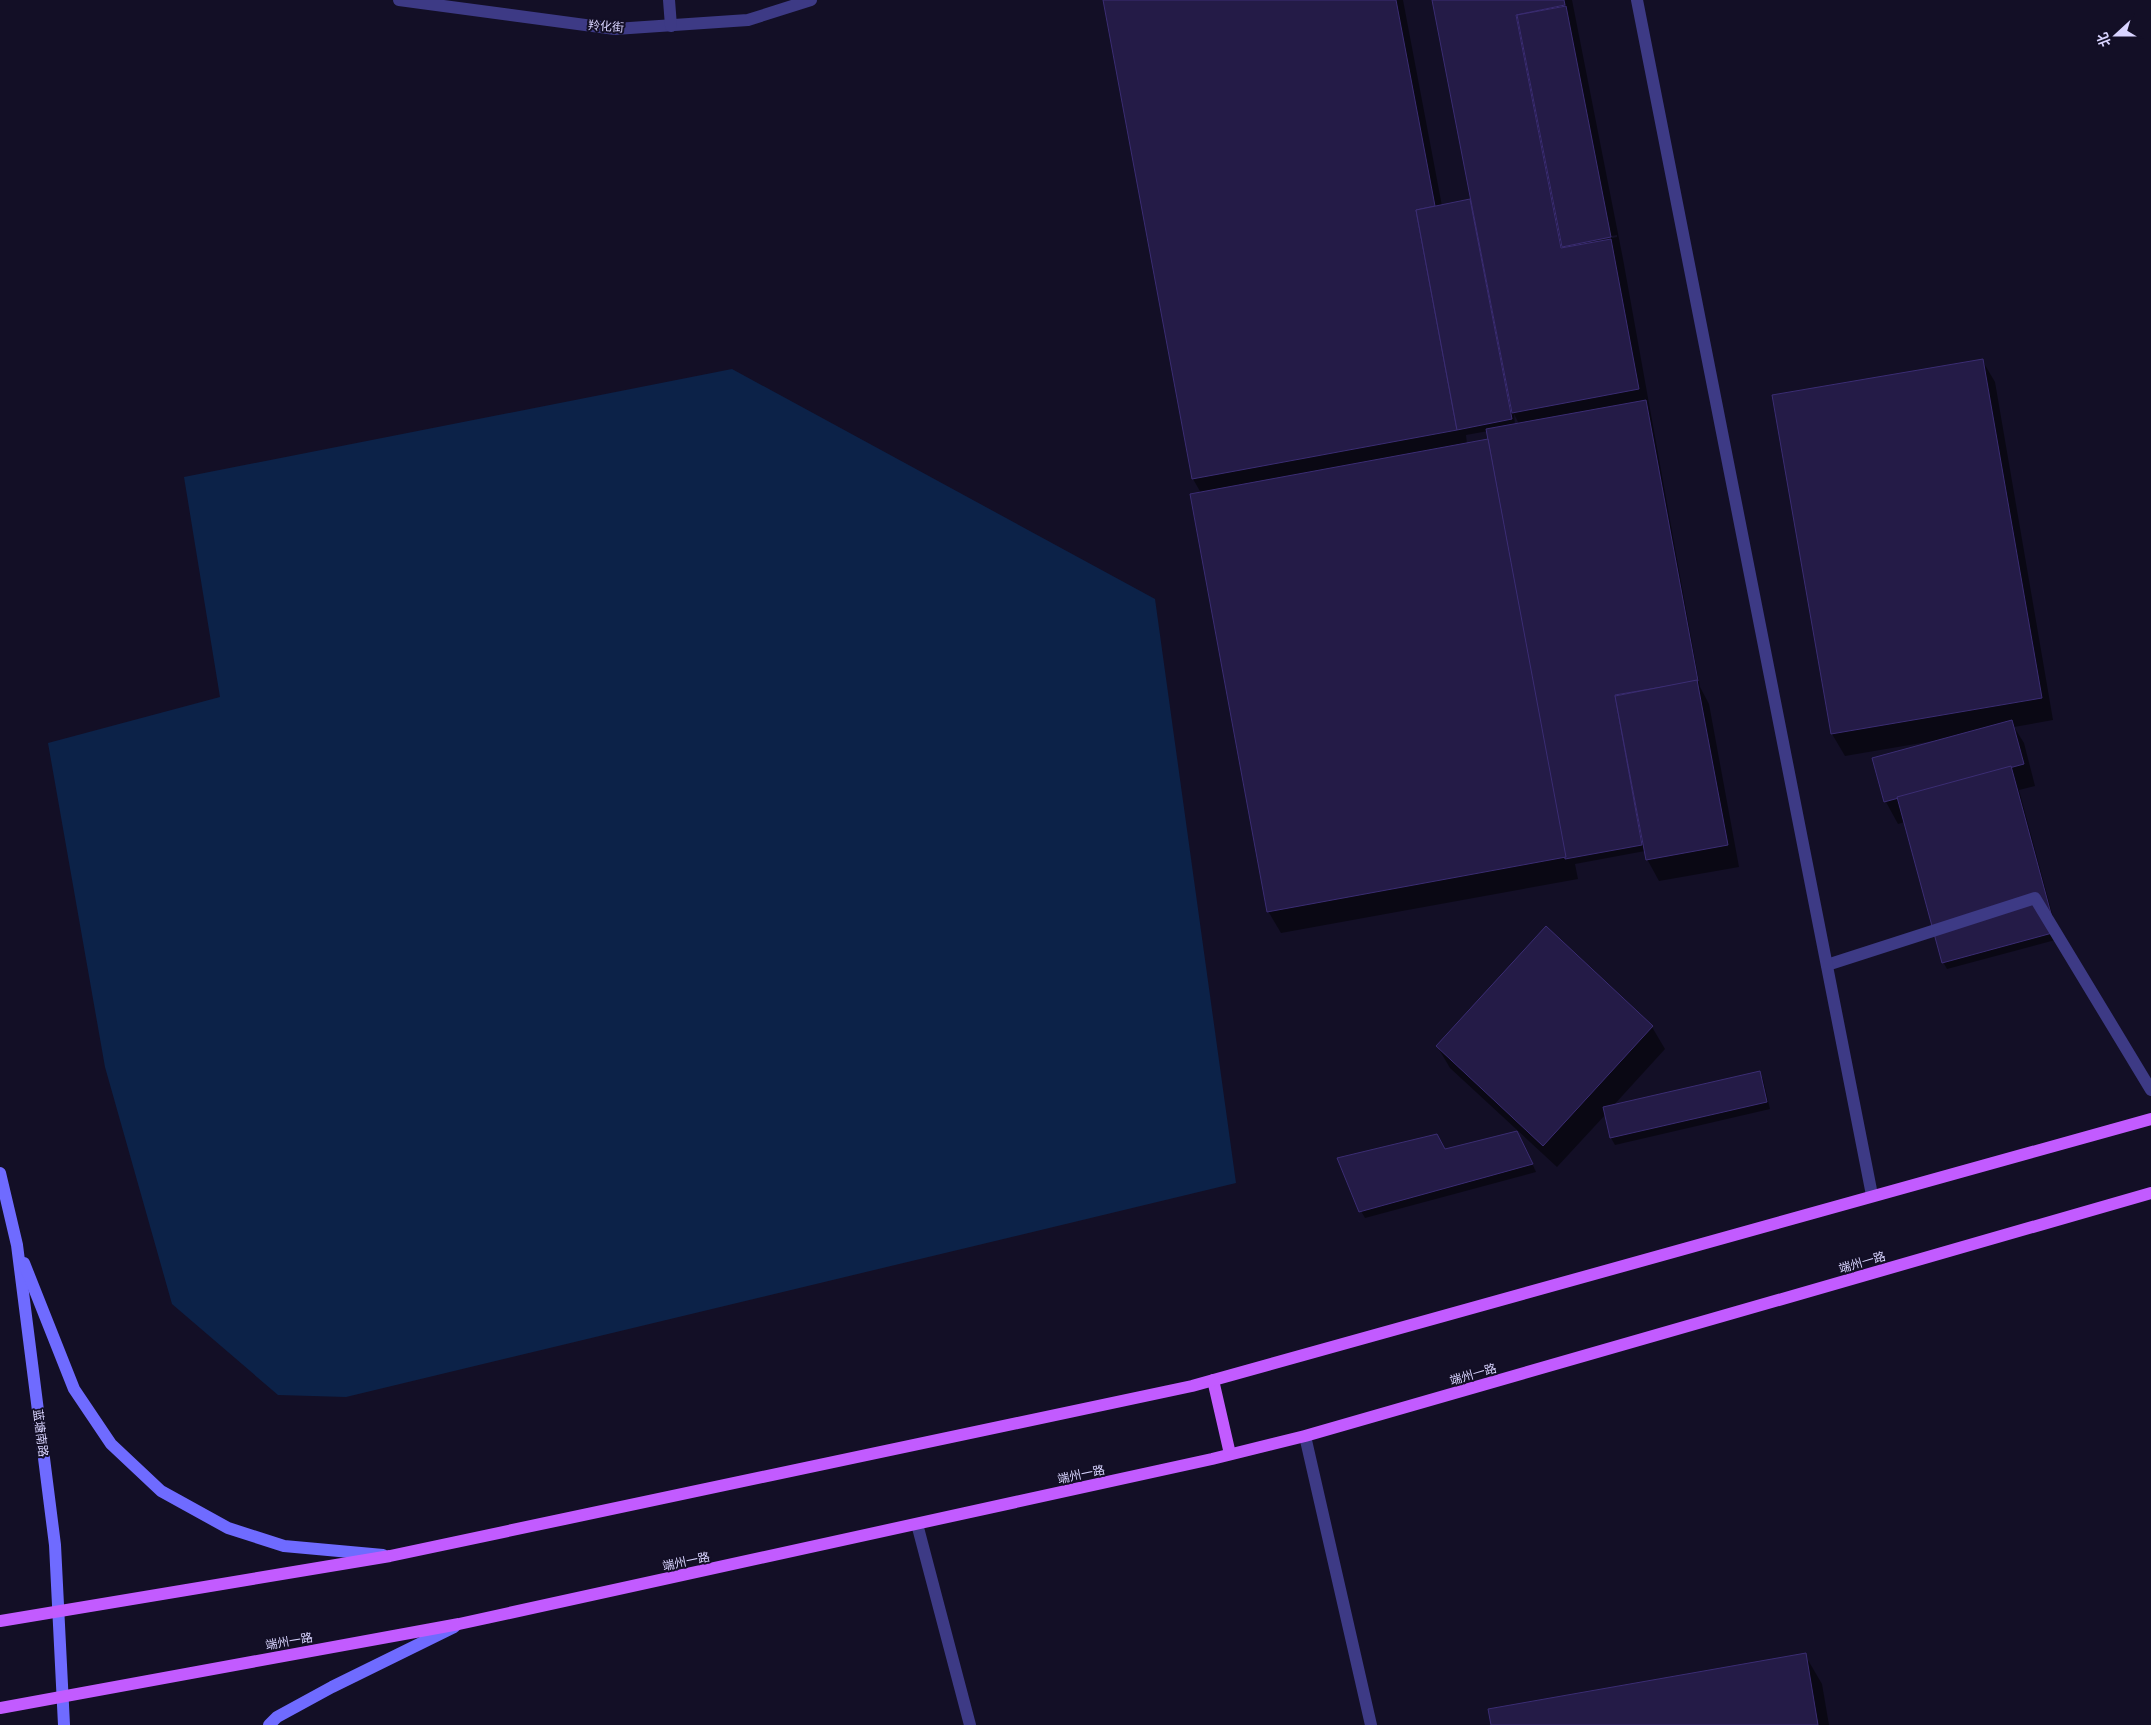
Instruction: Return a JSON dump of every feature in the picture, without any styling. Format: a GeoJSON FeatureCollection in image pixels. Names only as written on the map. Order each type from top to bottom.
{"type":"FeatureCollection","features":[{"type":"Feature","properties":{"kind":"main road"},"geometry":{"type":"LineString","coordinates":[[0,1620],[390,1556],[1183,1388],[2151,1119]]}},
{"type":"Feature","properties":{"kind":"main road","name":"蓝塘南路"},"geometry":{"type":"LineString","coordinates":[[0,1172],[17,1245],[55,1545],[60,1611],[64,1725]]}},
{"type":"Feature","properties":{"kind":"main road","name":"端州一路"},"geometry":{"type":"LineString","coordinates":[[0,1708],[459,1624],[1230,1454],[1305,1436],[2151,1193]]}},
{"type":"Feature","properties":{"kind":"main road"},"geometry":{"type":"LineString","coordinates":[[17,1245],[74,1389],[111,1444],[161,1491],[228,1528],[284,1546],[390,1556]]}},
{"type":"Feature","properties":{"kind":"main road"},"geometry":{"type":"LineString","coordinates":[[1213,1380],[1230,1454]]}},
{"type":"Feature","properties":{"kind":"main road"},"geometry":{"type":"LineString","coordinates":[[268,1725],[277,1717],[332,1687],[459,1624]]}},
{"type":"Feature","properties":{"kind":"street","name":"羚化街"},"geometry":{"type":"LineString","coordinates":[[399,0],[615,29],[748,20],[811,0]]}},
{"type":"Feature","properties":{"kind":"street"},"geometry":{"type":"LineString","coordinates":[[669,0],[671,26]]}},
{"type":"Feature","properties":{"kind":"street"},"geometry":{"type":"LineString","coordinates":[[1638,0],[1872,1195]]}},
{"type":"Feature","properties":{"kind":"street"},"geometry":{"type":"LineString","coordinates":[[1827,965],[2035,898],[2151,1090]]}},
{"type":"Feature","properties":{"kind":"street"},"geometry":{"type":"LineString","coordinates":[[1305,1436],[1371,1725]]}},
{"type":"Feature","properties":{"kind":"street"},"geometry":{"type":"LineString","coordinates":[[917,1524],[970,1725]]}},
{"type":"Feature","properties":{"kind":"water"},"geometry":{"type":"Polygon","coordinates":[[[732,369],[1155,599],[1236,1183],[346,1397],[278,1395],[172,1304],[105,1067],[48,743],[220,697],[184,477],[732,369]]]}},
{"type":"Feature","properties":{"kind":"building"},"geometry":{"type":"Polygon","coordinates":[[[1103,0],[1396,0],[1435,206],[1416,210],[1457,430],[1192,479],[1103,0]]]}},
{"type":"Feature","properties":{"kind":"building"},"geometry":{"type":"Polygon","coordinates":[[[1432,0],[1564,0],[1565,5],[1516,15],[1561,248],[1611,239],[1639,389],[1512,413],[1432,0]]]}},
{"type":"Feature","properties":{"kind":"building"},"geometry":{"type":"Polygon","coordinates":[[[1566,6],[1611,237],[1562,247],[1517,15],[1566,6]]]}},
{"type":"Feature","properties":{"kind":"building"},"geometry":{"type":"Polygon","coordinates":[[[1470,199],[1512,419],[1457,430],[1416,210],[1470,199]]]}},
{"type":"Feature","properties":{"kind":"building"},"geometry":{"type":"Polygon","coordinates":[[[1983,359],[2042,698],[1831,734],[1772,395],[1983,359]]]}},
{"type":"Feature","properties":{"kind":"building"},"geometry":{"type":"Polygon","coordinates":[[[1646,400],[1698,681],[1615,695],[1642,845],[1565,859],[1486,429],[1646,400]]]}},
{"type":"Feature","properties":{"kind":"building"},"geometry":{"type":"Polygon","coordinates":[[[1488,439],[1566,857],[1267,912],[1190,494],[1488,439]]]}},
{"type":"Feature","properties":{"kind":"building"},"geometry":{"type":"Polygon","coordinates":[[[1697,680],[1728,845],[1646,860],[1615,696],[1697,680]]]}},
{"type":"Feature","properties":{"kind":"building"},"geometry":{"type":"Polygon","coordinates":[[[2012,720],[2024,764],[1884,802],[1872,758],[2012,720]]]}},
{"type":"Feature","properties":{"kind":"building"},"geometry":{"type":"Polygon","coordinates":[[[2011,766],[2056,932],[1942,963],[1897,797],[2011,766]]]}},
{"type":"Feature","properties":{"kind":"building"},"geometry":{"type":"Polygon","coordinates":[[[1546,926],[1653,1026],[1543,1146],[1436,1046],[1546,926]]]}},
{"type":"Feature","properties":{"kind":"building"},"geometry":{"type":"Polygon","coordinates":[[[1760,1071],[1767,1102],[1610,1138],[1603,1107],[1760,1071]]]}},
{"type":"Feature","properties":{"kind":"building"},"geometry":{"type":"Polygon","coordinates":[[[1517,1131],[1533,1164],[1359,1212],[1337,1158],[1437,1134],[1445,1149],[1517,1131]]]}},
{"type":"Feature","properties":{"kind":"building"},"geometry":{"type":"Polygon","coordinates":[[[1806,1653],[1818,1725],[1491,1725],[1488,1709],[1806,1653]]]}}]}
